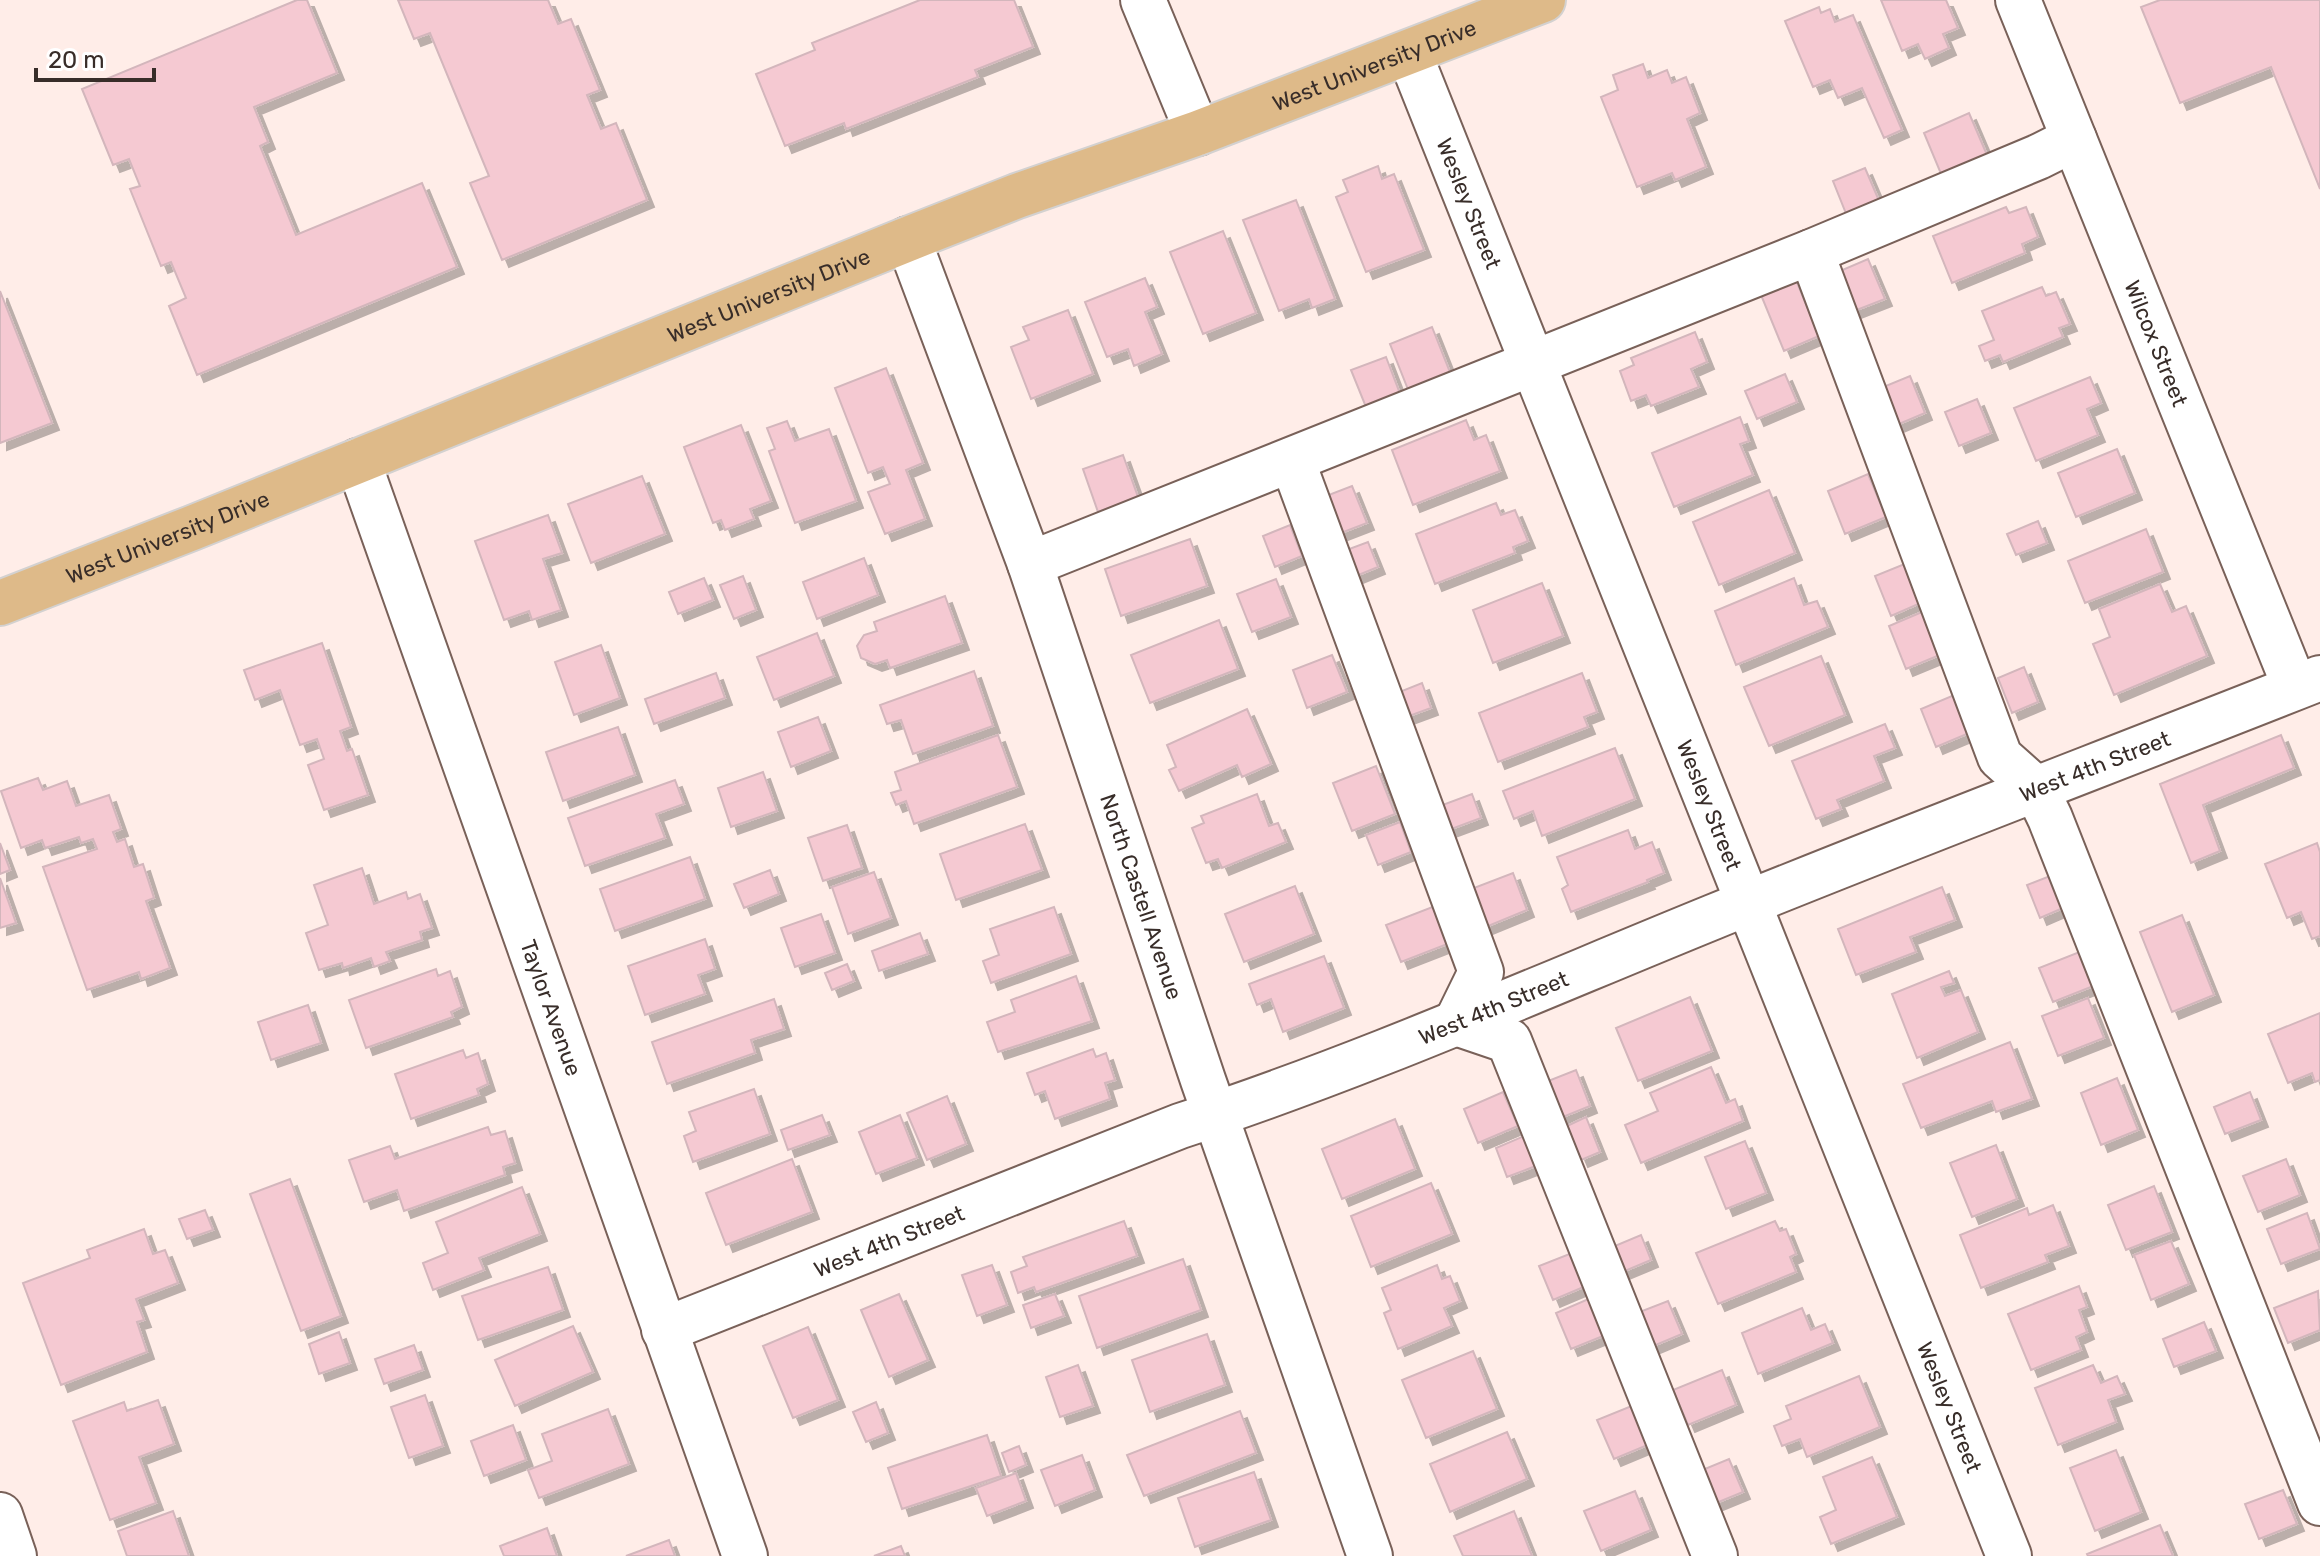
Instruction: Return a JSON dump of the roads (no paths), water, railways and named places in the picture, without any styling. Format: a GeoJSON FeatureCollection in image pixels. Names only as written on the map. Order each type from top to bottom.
{"type":"FeatureCollection","features":[{"type":"Feature","properties":{"kind":"main road","name":"West University Drive"},"geometry":{"type":"LineString","coordinates":[[0,603],[1017,196],[1198,133],[1543,0]]}},
{"type":"Feature","properties":{"kind":"street"},"geometry":{"type":"LineString","coordinates":[[1143,0],[1198,133]]}},
{"type":"Feature","properties":{"kind":"street","name":"Wilcox Street"},"geometry":{"type":"LineString","coordinates":[[2018,0],[2074,139],[2311,688]]}},
{"type":"Feature","properties":{"kind":"street","name":"Wesley Street"},"geometry":{"type":"LineString","coordinates":[[1409,53],[2009,1556]]}},
{"type":"Feature","properties":{"kind":"street"},"geometry":{"type":"LineString","coordinates":[[1030,564],[1811,252],[2074,139]]}},
{"type":"Feature","properties":{"kind":"street","name":"North Castell Avenue"},"geometry":{"type":"LineString","coordinates":[[908,239],[1030,564],[1215,1114],[1370,1556]]}},
{"type":"Feature","properties":{"kind":"street"},"geometry":{"type":"LineString","coordinates":[[1811,252],[2000,757],[2036,789],[2320,1503]]}},
{"type":"Feature","properties":{"kind":"street"},"geometry":{"type":"LineString","coordinates":[[1292,460],[1481,972],[1456,1023],[1509,1041],[1715,1556]]}},
{"type":"Feature","properties":{"kind":"street","name":"Taylor Avenue"},"geometry":{"type":"LineString","coordinates":[[358,461],[745,1556]]}},
{"type":"Feature","properties":{"kind":"street","name":"West 4th Street"},"geometry":{"type":"LineString","coordinates":[[664,1330],[1180,1126],[1456,1023],[2036,789],[2311,688]]}},
{"type":"Feature","properties":{"kind":"street"},"geometry":{"type":"LineString","coordinates":[[0,1515],[14,1556]]}}]}
